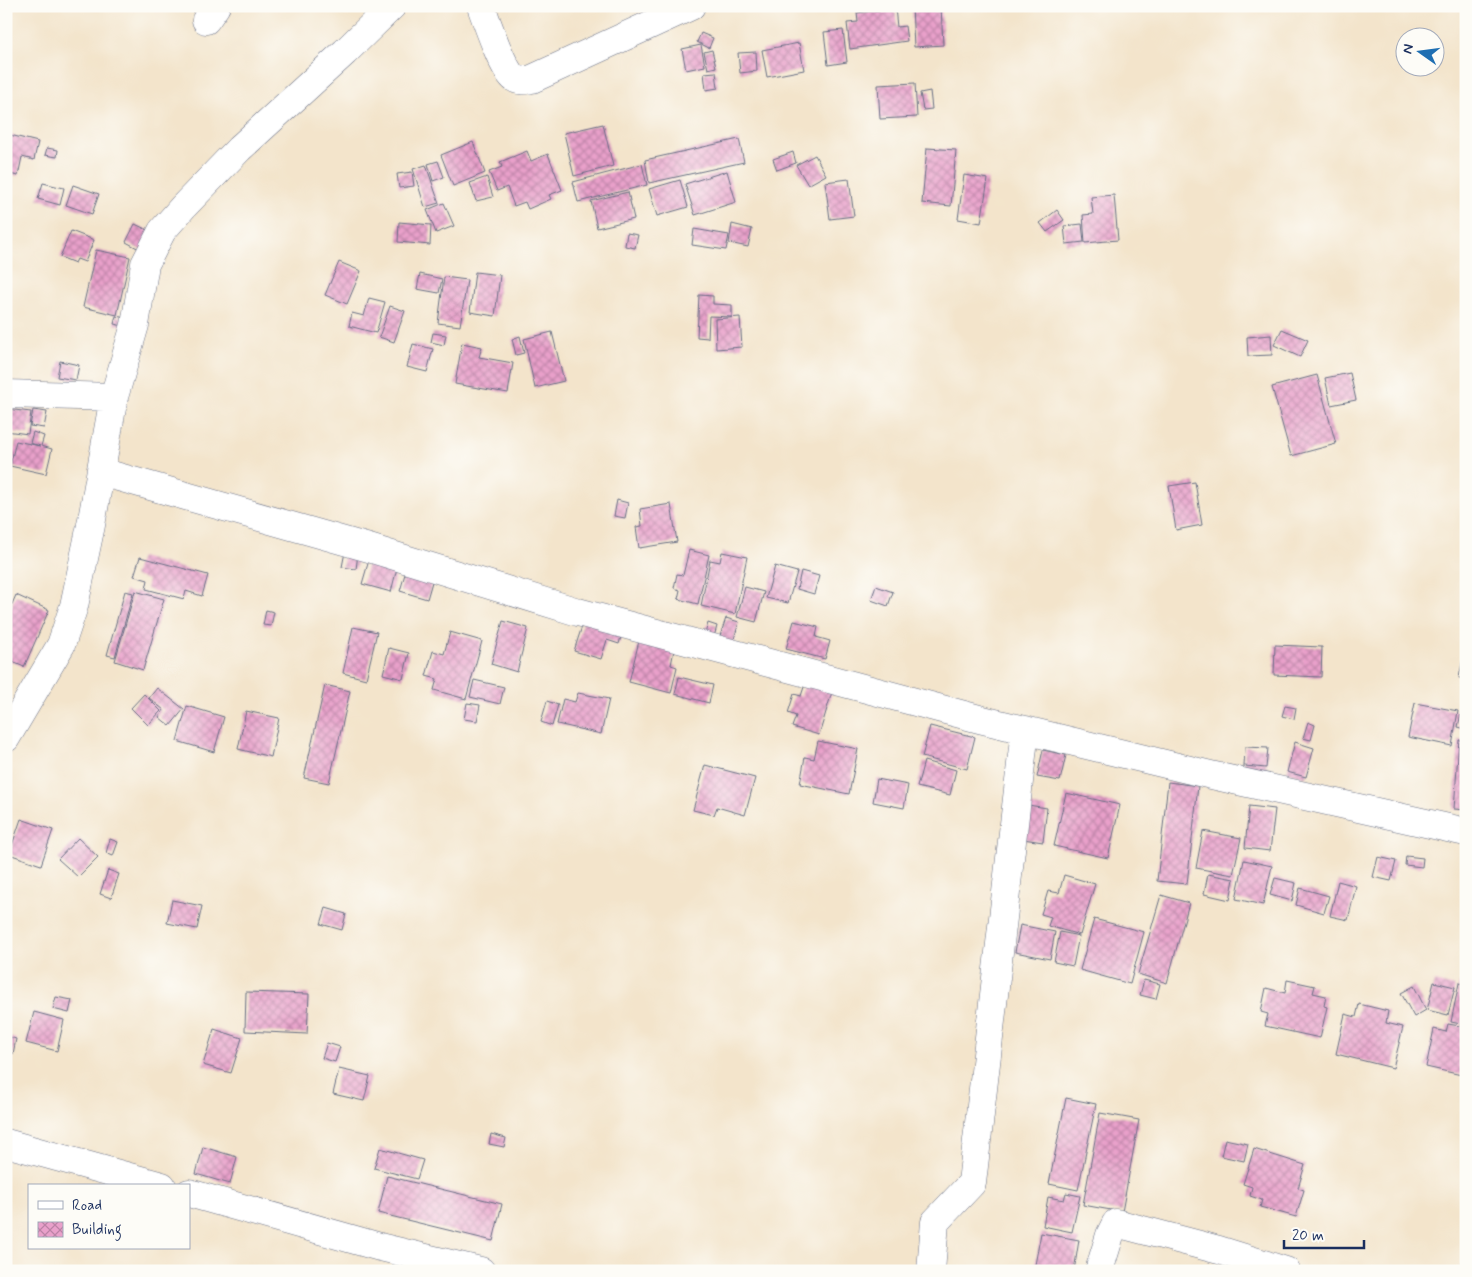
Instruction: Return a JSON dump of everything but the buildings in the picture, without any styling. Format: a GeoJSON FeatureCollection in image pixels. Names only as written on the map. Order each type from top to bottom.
{"type":"FeatureCollection","features":[{"type":"Feature","properties":{"kind":"street"},"geometry":{"type":"LineString","coordinates":[[6,738],[61,645],[74,606],[114,397],[134,325],[145,264],[162,231],[240,149],[392,6]]}},
{"type":"Feature","properties":{"kind":"street"},"geometry":{"type":"LineString","coordinates":[[481,6],[505,65],[512,77],[521,81],[532,79],[691,6]]}},
{"type":"Feature","properties":{"kind":"street"},"geometry":{"type":"LineString","coordinates":[[6,394],[114,397]]}},
{"type":"Feature","properties":{"kind":"street"},"geometry":{"type":"LineString","coordinates":[[101,472],[369,548],[578,612],[1025,730],[1211,775],[1466,832]]}},
{"type":"Feature","properties":{"kind":"street"},"geometry":{"type":"LineString","coordinates":[[931,1271],[935,1222],[972,1183],[1025,730]]}},
{"type":"Feature","properties":{"kind":"street"},"geometry":{"type":"LineString","coordinates":[[6,1143],[155,1184]]}},
{"type":"Feature","properties":{"kind":"street"},"geometry":{"type":"LineString","coordinates":[[190,1193],[380,1247],[481,1271]]}},
{"type":"Feature","properties":{"kind":"street"},"geometry":{"type":"LineString","coordinates":[[1099,1271],[1110,1235],[1116,1223],[1219,1250],[1286,1271]]}}]}
